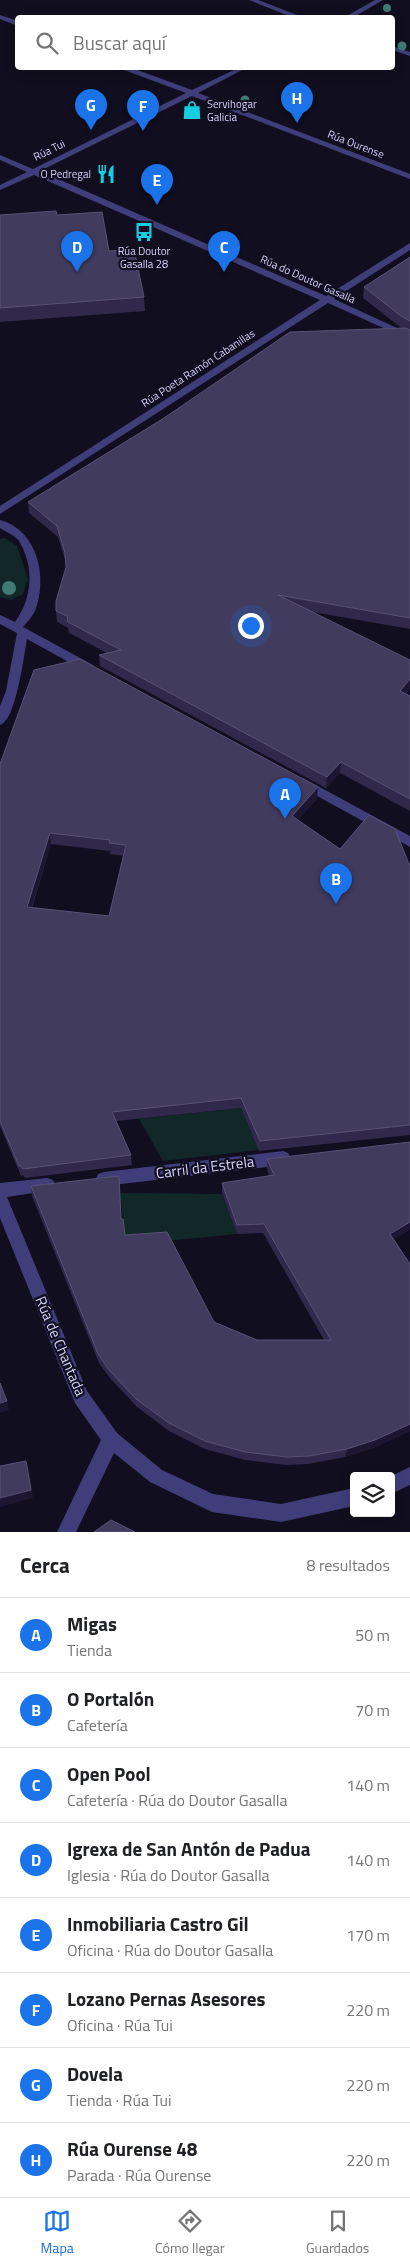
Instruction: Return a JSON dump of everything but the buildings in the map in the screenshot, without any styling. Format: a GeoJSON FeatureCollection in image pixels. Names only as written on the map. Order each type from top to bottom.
{"type":"FeatureCollection","features":[{"type":"Feature","properties":{"kind":"street"},"geometry":{"type":"LineString","coordinates":[[252,0],[294,15]]}},
{"type":"Feature","properties":{"kind":"street"},"geometry":{"type":"LineString","coordinates":[[352,15],[380,0]]}},
{"type":"Feature","properties":{"kind":"street"},"geometry":{"type":"LineString","coordinates":[[0,18],[15,23]]}},
{"type":"Feature","properties":{"kind":"street"},"geometry":{"type":"LineString","coordinates":[[395,49],[410,54]]}},
{"type":"Feature","properties":{"kind":"street","name":"Rúa Ourense"},"geometry":{"type":"LineString","coordinates":[[132,70],[410,177]]}},
{"type":"Feature","properties":{"kind":"street","name":"Rúa Tui"},"geometry":{"type":"LineString","coordinates":[[0,188],[31,171],[239,70]]}},
{"type":"Feature","properties":{"kind":"street","name":"Rúa do Doutor Gasalla"},"geometry":{"type":"LineString","coordinates":[[0,157],[328,300],[410,338]]}},
{"type":"Feature","properties":{"kind":"street","name":"Rúa Poeta Ramón Cabanillas"},"geometry":{"type":"LineString","coordinates":[[0,511],[410,246]]}},
{"type":"Feature","properties":{"kind":"street"},"geometry":{"type":"LineString","coordinates":[[0,523],[23,538],[35,569],[35,587],[29,611],[20,631],[12,691],[0,721]]}},
{"type":"Feature","properties":{"kind":"street"},"geometry":{"type":"LineString","coordinates":[[0,619],[103,675]]}},
{"type":"Feature","properties":{"kind":"street"},"geometry":{"type":"LineString","coordinates":[[291,776],[410,842]]}},
{"type":"Feature","properties":{"kind":"street","name":"Carril da Estrela"},"geometry":{"type":"LineString","coordinates":[[87,1180],[302,1156]]}},
{"type":"Feature","properties":{"kind":"street"},"geometry":{"type":"LineString","coordinates":[[0,1190],[58,1184]]}},
{"type":"Feature","properties":{"kind":"street","name":"Rúa de Chantada"},"geometry":{"type":"LineString","coordinates":[[0,1198],[81,1397],[111,1439],[156,1476],[212,1503],[281,1513],[350,1498]]}},
{"type":"Feature","properties":{"kind":"street"},"geometry":{"type":"LineString","coordinates":[[66,1532],[111,1439]]}},
{"type":"Feature","properties":{"kind":"street"},"geometry":{"type":"LineString","coordinates":[[395,1483],[410,1476]]}},
{"type":"Feature","properties":{"kind":"green space"},"geometry":{"type":"Polygon","coordinates":[[[5,538],[17,546],[28,579],[23,594],[11,600],[0,597],[0,539],[5,538]]]}},
{"type":"Feature","properties":{"kind":"green space"},"geometry":{"type":"Polygon","coordinates":[[[241,1108],[259,1150],[163,1161],[139,1119],[241,1108]]]}},
{"type":"Feature","properties":{"kind":"green space"},"geometry":{"type":"Polygon","coordinates":[[[120,1193],[222,1194],[237,1234],[126,1245],[120,1193]]]}},
{"type":"Feature","properties":{"kind":"place","name":"Servihogar Galicia"},"geometry":{"type":"Point","coordinates":[192,110]}},
{"type":"Feature","properties":{"kind":"place","name":"Rúa Ourense 48"},"geometry":{"type":"Point","coordinates":[297,123]}},
{"type":"Feature","properties":{"kind":"place","name":"Dovela"},"geometry":{"type":"Point","coordinates":[91,130]}},
{"type":"Feature","properties":{"kind":"place","name":"Lozano Pernas Asesores"},"geometry":{"type":"Point","coordinates":[143,131]}},
{"type":"Feature","properties":{"kind":"place","name":"O Pedregal"},"geometry":{"type":"Point","coordinates":[106,174]}},
{"type":"Feature","properties":{"kind":"place","name":"Inmobiliaria Castro Gil"},"geometry":{"type":"Point","coordinates":[157,205]}},
{"type":"Feature","properties":{"kind":"place","name":"Rúa Doutor Gasalla 28"},"geometry":{"type":"Point","coordinates":[144,232]}},
{"type":"Feature","properties":{"kind":"place","name":"Igrexa de San Antón de Padua"},"geometry":{"type":"Point","coordinates":[77,272]}},
{"type":"Feature","properties":{"kind":"place","name":"Open Pool"},"geometry":{"type":"Point","coordinates":[224,272]}},
{"type":"Feature","properties":{"kind":"place","name":"Migas"},"geometry":{"type":"Point","coordinates":[285,819]}},
{"type":"Feature","properties":{"kind":"place","name":"O Portalón"},"geometry":{"type":"Point","coordinates":[336,904]}}]}
